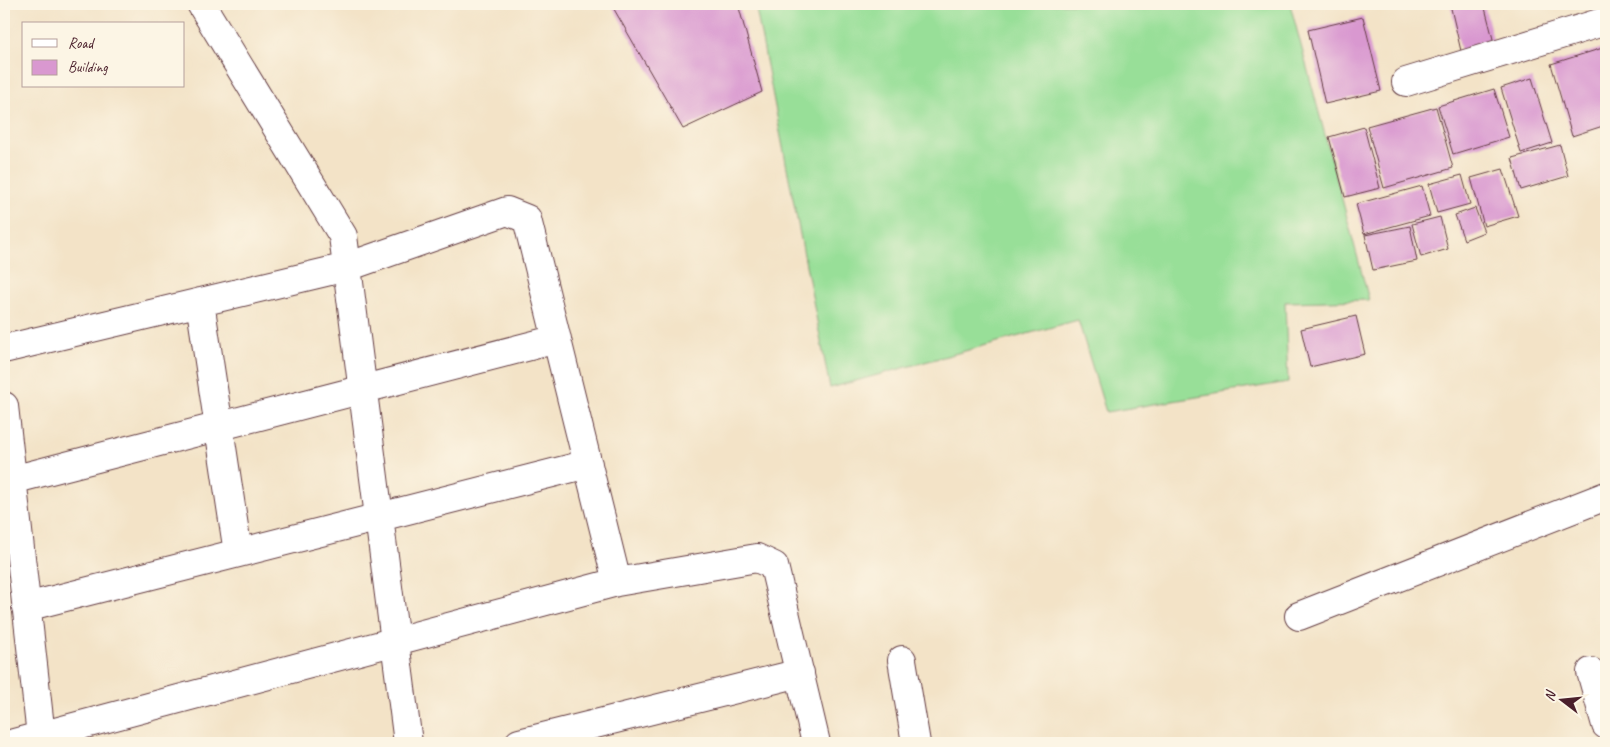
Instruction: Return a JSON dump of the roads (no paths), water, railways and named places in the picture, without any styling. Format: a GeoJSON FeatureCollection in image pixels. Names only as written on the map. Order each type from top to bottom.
{"type":"FeatureCollection","features":[{"type":"Feature","properties":{"kind":"street"},"geometry":{"type":"LineString","coordinates":[[201,4],[343,236],[408,743]]}},
{"type":"Feature","properties":{"kind":"street"},"geometry":{"type":"LineString","coordinates":[[1406,82],[1606,21]]}},
{"type":"Feature","properties":{"kind":"street"},"geometry":{"type":"LineString","coordinates":[[4,349],[347,267],[507,211],[515,212],[527,219],[617,582]]}},
{"type":"Feature","properties":{"kind":"street"},"geometry":{"type":"LineString","coordinates":[[200,302],[238,553]]}},
{"type":"Feature","properties":{"kind":"street"},"geometry":{"type":"LineString","coordinates":[[12,480],[557,339]]}},
{"type":"Feature","properties":{"kind":"street"},"geometry":{"type":"LineString","coordinates":[[4,406],[41,736]]}},
{"type":"Feature","properties":{"kind":"street"},"geometry":{"type":"LineString","coordinates":[[26,607],[588,464]]}},
{"type":"Feature","properties":{"kind":"street"},"geometry":{"type":"LineString","coordinates":[[1299,616],[1606,496]]}},
{"type":"Feature","properties":{"kind":"street"},"geometry":{"type":"LineString","coordinates":[[14,743],[617,582],[756,558],[767,561],[774,566],[816,743]]}},
{"type":"Feature","properties":{"kind":"street"},"geometry":{"type":"LineString","coordinates":[[902,660],[916,743]]}},
{"type":"Feature","properties":{"kind":"street"},"geometry":{"type":"LineString","coordinates":[[1590,672],[1606,726]]}},
{"type":"Feature","properties":{"kind":"street"},"geometry":{"type":"LineString","coordinates":[[519,743],[800,673]]}}]}
